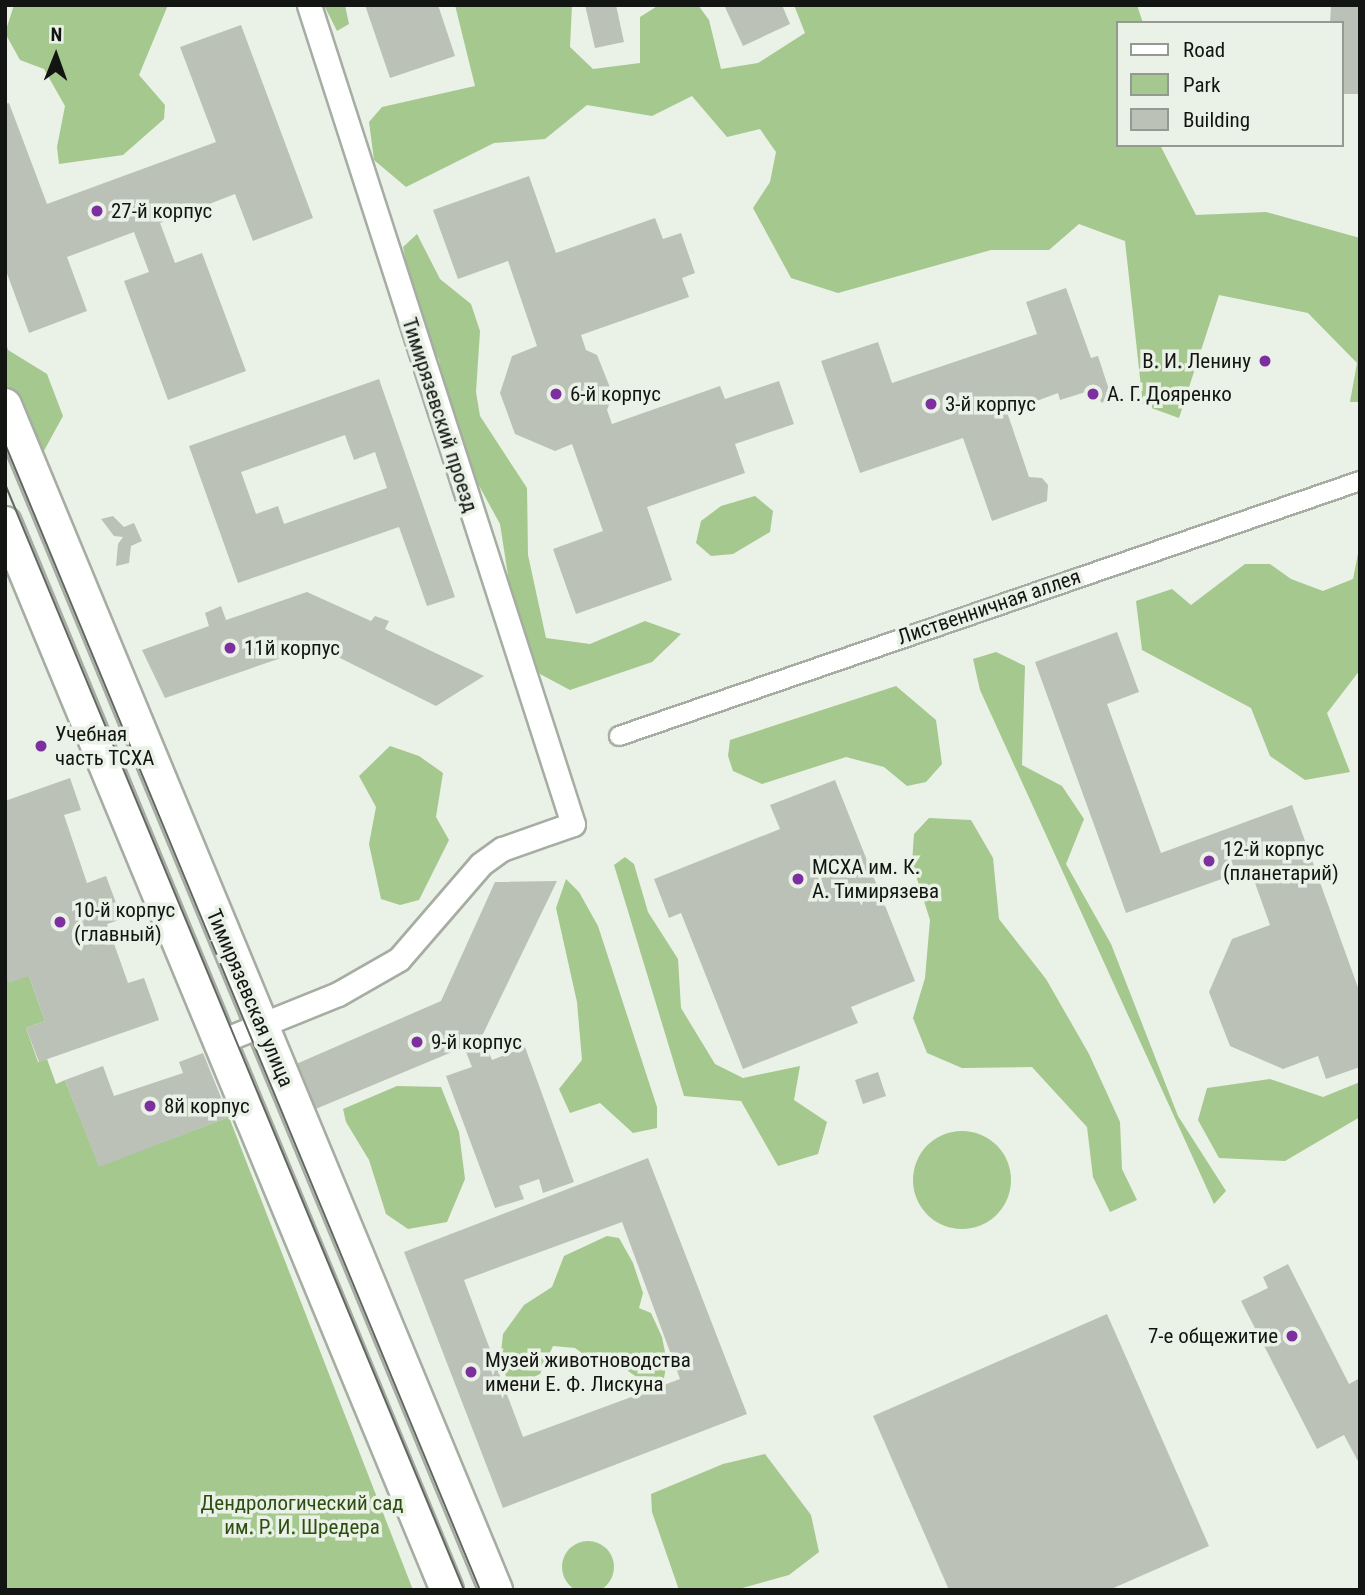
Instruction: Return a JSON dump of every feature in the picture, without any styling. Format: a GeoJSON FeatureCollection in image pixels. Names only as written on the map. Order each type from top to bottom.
{"type":"FeatureCollection","features":[{"type":"Feature","properties":{"kind":"main road","name":"Тимирязевская улица"},"geometry":{"type":"LineString","coordinates":[[5,405],[496,1590]]}},
{"type":"Feature","properties":{"kind":"main road"},"geometry":{"type":"LineString","coordinates":[[5,523],[447,1590]]}},
{"type":"Feature","properties":{"kind":"street","name":"Тимирязевский проезд"},"geometry":{"type":"LineString","coordinates":[[261,1025],[338,994],[399,959],[481,864],[502,849],[573,824],[309,5]]}},
{"type":"Feature","properties":{"kind":"street","name":"Лиственничная аллея"},"geometry":{"type":"LineString","coordinates":[[619,736],[1360,481]]}},
{"type":"Feature","properties":{"kind":"street"},"geometry":{"type":"LineString","coordinates":[[219,1042],[261,1025]]}},
{"type":"Feature","properties":{"kind":"green space"},"geometry":{"type":"Polygon","coordinates":[[[14,5],[168,5],[139,75],[165,105],[164,119],[123,155],[59,164],[57,147],[65,106],[44,69],[20,60],[5,33],[14,5]]]}},
{"type":"Feature","properties":{"kind":"green space"},"geometry":{"type":"Polygon","coordinates":[[[324,5],[345,5],[349,24],[337,31],[324,5]]]}},
{"type":"Feature","properties":{"kind":"green space"},"geometry":{"type":"Polygon","coordinates":[[[455,5],[572,5],[570,47],[593,69],[640,63],[640,17],[659,5],[698,5],[709,20],[721,69],[758,63],[805,33],[794,5],[1137,5],[1142,21],[1116,21],[1116,147],[1161,147],[1196,215],[1266,212],[1360,238],[1360,402],[1350,402],[1357,363],[1308,313],[1219,295],[1179,418],[1143,405],[1125,241],[1079,224],[1049,250],[991,250],[838,293],[791,278],[753,208],[770,182],[776,152],[760,129],[727,137],[692,96],[652,116],[587,105],[545,139],[494,143],[406,187],[374,160],[369,122],[382,107],[475,86],[455,5]]]}},
{"type":"Feature","properties":{"kind":"green space"},"geometry":{"type":"Polygon","coordinates":[[[417,234],[440,279],[471,304],[480,331],[476,392],[480,416],[527,488],[528,555],[546,638],[590,644],[645,621],[681,634],[652,662],[570,690],[540,674],[514,614],[500,524],[465,460],[448,411],[439,360],[417,315],[403,247],[417,234]]]}},
{"type":"Feature","properties":{"kind":"green space"},"geometry":{"type":"Polygon","coordinates":[[[5,340],[8,350],[47,374],[63,416],[40,458],[5,407],[5,340]]]}},
{"type":"Feature","properties":{"kind":"green space"},"geometry":{"type":"Polygon","coordinates":[[[755,496],[773,511],[770,532],[733,554],[711,556],[696,543],[701,521],[721,506],[755,496]]]}},
{"type":"Feature","properties":{"kind":"green space"},"geometry":{"type":"Polygon","coordinates":[[[1360,543],[1360,670],[1327,713],[1350,772],[1305,780],[1270,756],[1251,708],[1142,650],[1136,601],[1172,589],[1191,605],[1245,564],[1270,564],[1291,579],[1323,591],[1353,579],[1360,543]]]}},
{"type":"Feature","properties":{"kind":"green space"},"geometry":{"type":"Polygon","coordinates":[[[996,652],[1025,666],[1022,765],[1062,786],[1084,819],[1066,864],[1111,944],[1178,1116],[1226,1191],[1214,1204],[980,690],[973,659],[996,652]]]}},
{"type":"Feature","properties":{"kind":"green space"},"geometry":{"type":"Polygon","coordinates":[[[896,686],[936,720],[942,764],[926,782],[907,786],[884,767],[846,757],[762,784],[733,771],[728,756],[730,740],[896,686]]]}},
{"type":"Feature","properties":{"kind":"green space"},"geometry":{"type":"Polygon","coordinates":[[[390,746],[419,756],[443,773],[436,817],[449,840],[419,900],[400,905],[381,899],[369,844],[376,807],[359,776],[390,746]]]}},
{"type":"Feature","properties":{"kind":"green space"},"geometry":{"type":"Polygon","coordinates":[[[929,818],[971,820],[993,858],[999,919],[1046,979],[1089,1054],[1120,1122],[1122,1169],[1137,1200],[1110,1212],[1093,1177],[1087,1127],[1032,1067],[962,1068],[927,1053],[913,1018],[925,978],[930,920],[912,863],[914,834],[929,818]]]}},
{"type":"Feature","properties":{"kind":"green space"},"geometry":{"type":"Polygon","coordinates":[[[625,857],[634,864],[648,912],[678,959],[681,1008],[715,1064],[743,1078],[800,1066],[794,1100],[827,1122],[818,1154],[778,1166],[741,1101],[684,1096],[614,865],[625,857]]]}},
{"type":"Feature","properties":{"kind":"green space"},"geometry":{"type":"Polygon","coordinates":[[[566,879],[579,892],[598,926],[657,1107],[657,1128],[633,1133],[600,1103],[570,1113],[559,1089],[582,1060],[577,1002],[556,908],[566,879]]]}},
{"type":"Feature","properties":{"kind":"green space","name":"Дендрологический сад им. Р. И. Шредера"},"geometry":{"type":"Polygon","coordinates":[[[5,973],[29,976],[45,1021],[26,1028],[38,1062],[47,1059],[56,1084],[65,1080],[99,1166],[229,1117],[413,1590],[5,1590],[5,973]]]}},
{"type":"Feature","properties":{"kind":"green space"},"geometry":{"type":"Polygon","coordinates":[[[1270,1079],[1323,1097],[1360,1082],[1360,1117],[1285,1161],[1219,1158],[1198,1120],[1207,1088],[1270,1079]]]}},
{"type":"Feature","properties":{"kind":"green space"},"geometry":{"type":"Polygon","coordinates":[[[397,1086],[441,1087],[459,1132],[465,1179],[447,1222],[408,1229],[386,1214],[369,1160],[346,1122],[343,1109],[397,1086]]]}},
{"type":"Feature","properties":{"kind":"green space"},"geometry":{"type":"Polygon","coordinates":[[[962,1131],[981,1135],[997,1145],[1007,1161],[1011,1180],[1007,1199],[997,1215],[981,1225],[962,1229],[943,1225],[927,1215],[917,1199],[913,1180],[917,1161],[927,1145],[943,1135],[962,1131]]]}},
{"type":"Feature","properties":{"kind":"green space"},"geometry":{"type":"Polygon","coordinates":[[[607,1236],[619,1238],[633,1263],[643,1293],[639,1308],[651,1313],[662,1337],[667,1362],[664,1378],[647,1384],[628,1371],[627,1361],[619,1353],[608,1354],[597,1364],[575,1348],[553,1346],[540,1374],[517,1385],[508,1381],[500,1361],[503,1334],[524,1305],[552,1287],[564,1256],[607,1236]]]}},
{"type":"Feature","properties":{"kind":"green space"},"geometry":{"type":"Polygon","coordinates":[[[765,1454],[811,1515],[819,1552],[789,1575],[735,1590],[679,1590],[652,1512],[651,1494],[723,1464],[765,1454]]]}},
{"type":"Feature","properties":{"kind":"green space"},"geometry":{"type":"Polygon","coordinates":[[[588,1541],[607,1548],[614,1567],[607,1586],[588,1593],[569,1586],[562,1567],[569,1548],[588,1541]]]}},
{"type":"Feature","properties":{"kind":"building"},"geometry":{"type":"Polygon","coordinates":[[[365,5],[438,5],[455,56],[390,78],[365,5]]]}},
{"type":"Feature","properties":{"kind":"building"},"geometry":{"type":"Polygon","coordinates":[[[585,5],[616,5],[624,42],[595,48],[585,5]]]}},
{"type":"Feature","properties":{"kind":"building"},"geometry":{"type":"Polygon","coordinates":[[[724,5],[782,5],[790,24],[743,46],[724,5]]]}},
{"type":"Feature","properties":{"kind":"building"},"geometry":{"type":"Polygon","coordinates":[[[1331,5],[1360,5],[1360,94],[1344,94],[1344,21],[1330,21],[1331,5]]]}},
{"type":"Feature","properties":{"kind":"building","name":"27-й корпус"},"geometry":{"type":"Polygon","coordinates":[[[241,25],[313,218],[253,241],[235,194],[160,223],[175,263],[202,253],[246,371],[168,400],[124,281],[149,272],[134,232],[67,257],[87,311],[29,333],[5,268],[5,104],[9,103],[47,204],[216,142],[180,47],[241,25]]]}},
{"type":"Feature","properties":{"kind":"building","name":"6-й корпус"},"geometry":{"type":"Polygon","coordinates":[[[529,176],[556,253],[655,218],[663,239],[681,233],[695,273],[682,278],[689,297],[581,335],[586,350],[597,355],[613,395],[607,410],[612,424],[720,386],[725,399],[779,381],[794,424],[735,444],[745,473],[647,507],[672,580],[576,614],[553,549],[603,531],[572,444],[555,451],[515,434],[500,393],[512,356],[537,346],[508,261],[458,279],[433,210],[529,176]]]}},
{"type":"Feature","properties":{"kind":"building","name":"3-й корпус"},"geometry":{"type":"Polygon","coordinates":[[[1066,288],[1091,358],[1098,356],[1111,396],[1102,403],[1092,390],[1060,400],[1058,393],[1007,412],[1029,477],[1042,478],[1048,485],[1047,501],[992,521],[963,438],[860,473],[821,361],[878,342],[892,383],[1037,334],[1026,302],[1066,288]]]}},
{"type":"Feature","properties":{"kind":"building"},"geometry":{"type":"Polygon","coordinates":[[[379,379],[455,597],[427,606],[399,527],[238,583],[189,446],[379,379]],[[345,435],[241,472],[256,514],[278,506],[284,524],[387,488],[375,452],[354,460],[345,435]]]}},
{"type":"Feature","properties":{"kind":"building"},"geometry":{"type":"Polygon","coordinates":[[[113,516],[124,527],[134,523],[142,541],[131,546],[129,563],[116,566],[118,544],[123,537],[114,536],[101,519],[113,516]]]}},
{"type":"Feature","properties":{"kind":"building","name":"11й корпус"},"geometry":{"type":"Polygon","coordinates":[[[307,592],[371,621],[375,616],[389,621],[385,629],[484,676],[436,706],[316,646],[165,698],[142,650],[209,626],[205,613],[221,606],[226,620],[307,592]]]}},
{"type":"Feature","properties":{"kind":"building","name":"12-й корпус (планетарий)"},"geometry":{"type":"Polygon","coordinates":[[[1117,632],[1139,692],[1107,704],[1161,853],[1292,805],[1360,993],[1360,1067],[1326,1079],[1318,1056],[1283,1069],[1230,1046],[1209,992],[1232,939],[1270,925],[1250,869],[1126,913],[1035,662],[1117,632]]]}},
{"type":"Feature","properties":{"kind":"building","name":"10-й корпус (главный)"},"geometry":{"type":"Polygon","coordinates":[[[70,778],[81,810],[64,815],[87,883],[106,876],[122,919],[107,924],[128,983],[144,978],[159,1020],[39,1062],[26,1028],[45,1021],[29,976],[9,983],[5,973],[5,801],[70,778]]]}},
{"type":"Feature","properties":{"kind":"building"},"geometry":{"type":"Polygon","coordinates":[[[835,780],[915,981],[851,1007],[858,1023],[743,1069],[681,913],[669,918],[654,879],[780,829],[770,805],[835,780]]]}},
{"type":"Feature","properties":{"kind":"building","name":"9-й корпус"},"geometry":{"type":"Polygon","coordinates":[[[557,881],[482,1036],[492,1060],[525,1047],[574,1182],[543,1193],[539,1179],[519,1186],[524,1199],[495,1208],[446,1076],[472,1067],[464,1047],[306,1113],[287,1068],[441,1001],[495,882],[557,881]]]}},
{"type":"Feature","properties":{"kind":"building","name":"8й корпус"},"geometry":{"type":"Polygon","coordinates":[[[203,1053],[229,1117],[99,1167],[65,1080],[103,1066],[114,1096],[183,1073],[179,1062],[203,1053]]]}},
{"type":"Feature","properties":{"kind":"building"},"geometry":{"type":"Polygon","coordinates":[[[878,1072],[886,1096],[863,1104],[855,1080],[878,1072]]]}},
{"type":"Feature","properties":{"kind":"building"},"geometry":{"type":"Polygon","coordinates":[[[648,1158],[747,1414],[503,1508],[404,1252],[648,1158]],[[622,1222],[464,1280],[523,1437],[680,1379],[622,1222]]]}},
{"type":"Feature","properties":{"kind":"building","name":"7-е общежитие"},"geometry":{"type":"Polygon","coordinates":[[[1288,1264],[1349,1384],[1360,1378],[1360,1465],[1344,1435],[1317,1449],[1241,1301],[1268,1288],[1263,1277],[1288,1264]]]}},
{"type":"Feature","properties":{"kind":"building"},"geometry":{"type":"Polygon","coordinates":[[[1107,1314],[1209,1546],[1109,1590],[949,1590],[873,1416],[1107,1314]]]}},
{"type":"Feature","properties":{"kind":"tram line"},"geometry":{"type":"LineString","coordinates":[[5,444],[480,1590]]}},
{"type":"Feature","properties":{"kind":"tram line"},"geometry":{"type":"LineString","coordinates":[[5,484],[464,1590]]}},
{"type":"Feature","properties":{"kind":"place","name":"27-й корпус"},"geometry":{"type":"Point","coordinates":[97,211]}},
{"type":"Feature","properties":{"kind":"place","name":"В. И. Ленину"},"geometry":{"type":"Point","coordinates":[1265,361]}},
{"type":"Feature","properties":{"kind":"place","name":"6-й корпус"},"geometry":{"type":"Point","coordinates":[556,394]}},
{"type":"Feature","properties":{"kind":"place","name":"А. Г. Дояренко"},"geometry":{"type":"Point","coordinates":[1093,394]}},
{"type":"Feature","properties":{"kind":"place","name":"3-й корпус"},"geometry":{"type":"Point","coordinates":[931,404]}},
{"type":"Feature","properties":{"kind":"place","name":"11й корпус"},"geometry":{"type":"Point","coordinates":[230,648]}},
{"type":"Feature","properties":{"kind":"place","name":"Учебная часть ТСХА"},"geometry":{"type":"Point","coordinates":[41,746]}},
{"type":"Feature","properties":{"kind":"place","name":"12-й корпус (планетарий)"},"geometry":{"type":"Point","coordinates":[1209,861]}},
{"type":"Feature","properties":{"kind":"place","name":"МСХА им. К. А. Тимирязева"},"geometry":{"type":"Point","coordinates":[798,879]}},
{"type":"Feature","properties":{"kind":"place","name":"10-й корпус (главный)"},"geometry":{"type":"Point","coordinates":[60,922]}},
{"type":"Feature","properties":{"kind":"place","name":"9-й корпус"},"geometry":{"type":"Point","coordinates":[417,1042]}},
{"type":"Feature","properties":{"kind":"place","name":"8й корпус"},"geometry":{"type":"Point","coordinates":[150,1106]}},
{"type":"Feature","properties":{"kind":"place","name":"7-е общежитие"},"geometry":{"type":"Point","coordinates":[1292,1336]}},
{"type":"Feature","properties":{"kind":"place","name":"Музей животноводства имени Е. Ф. Лискуна"},"geometry":{"type":"Point","coordinates":[471,1372]}}]}
